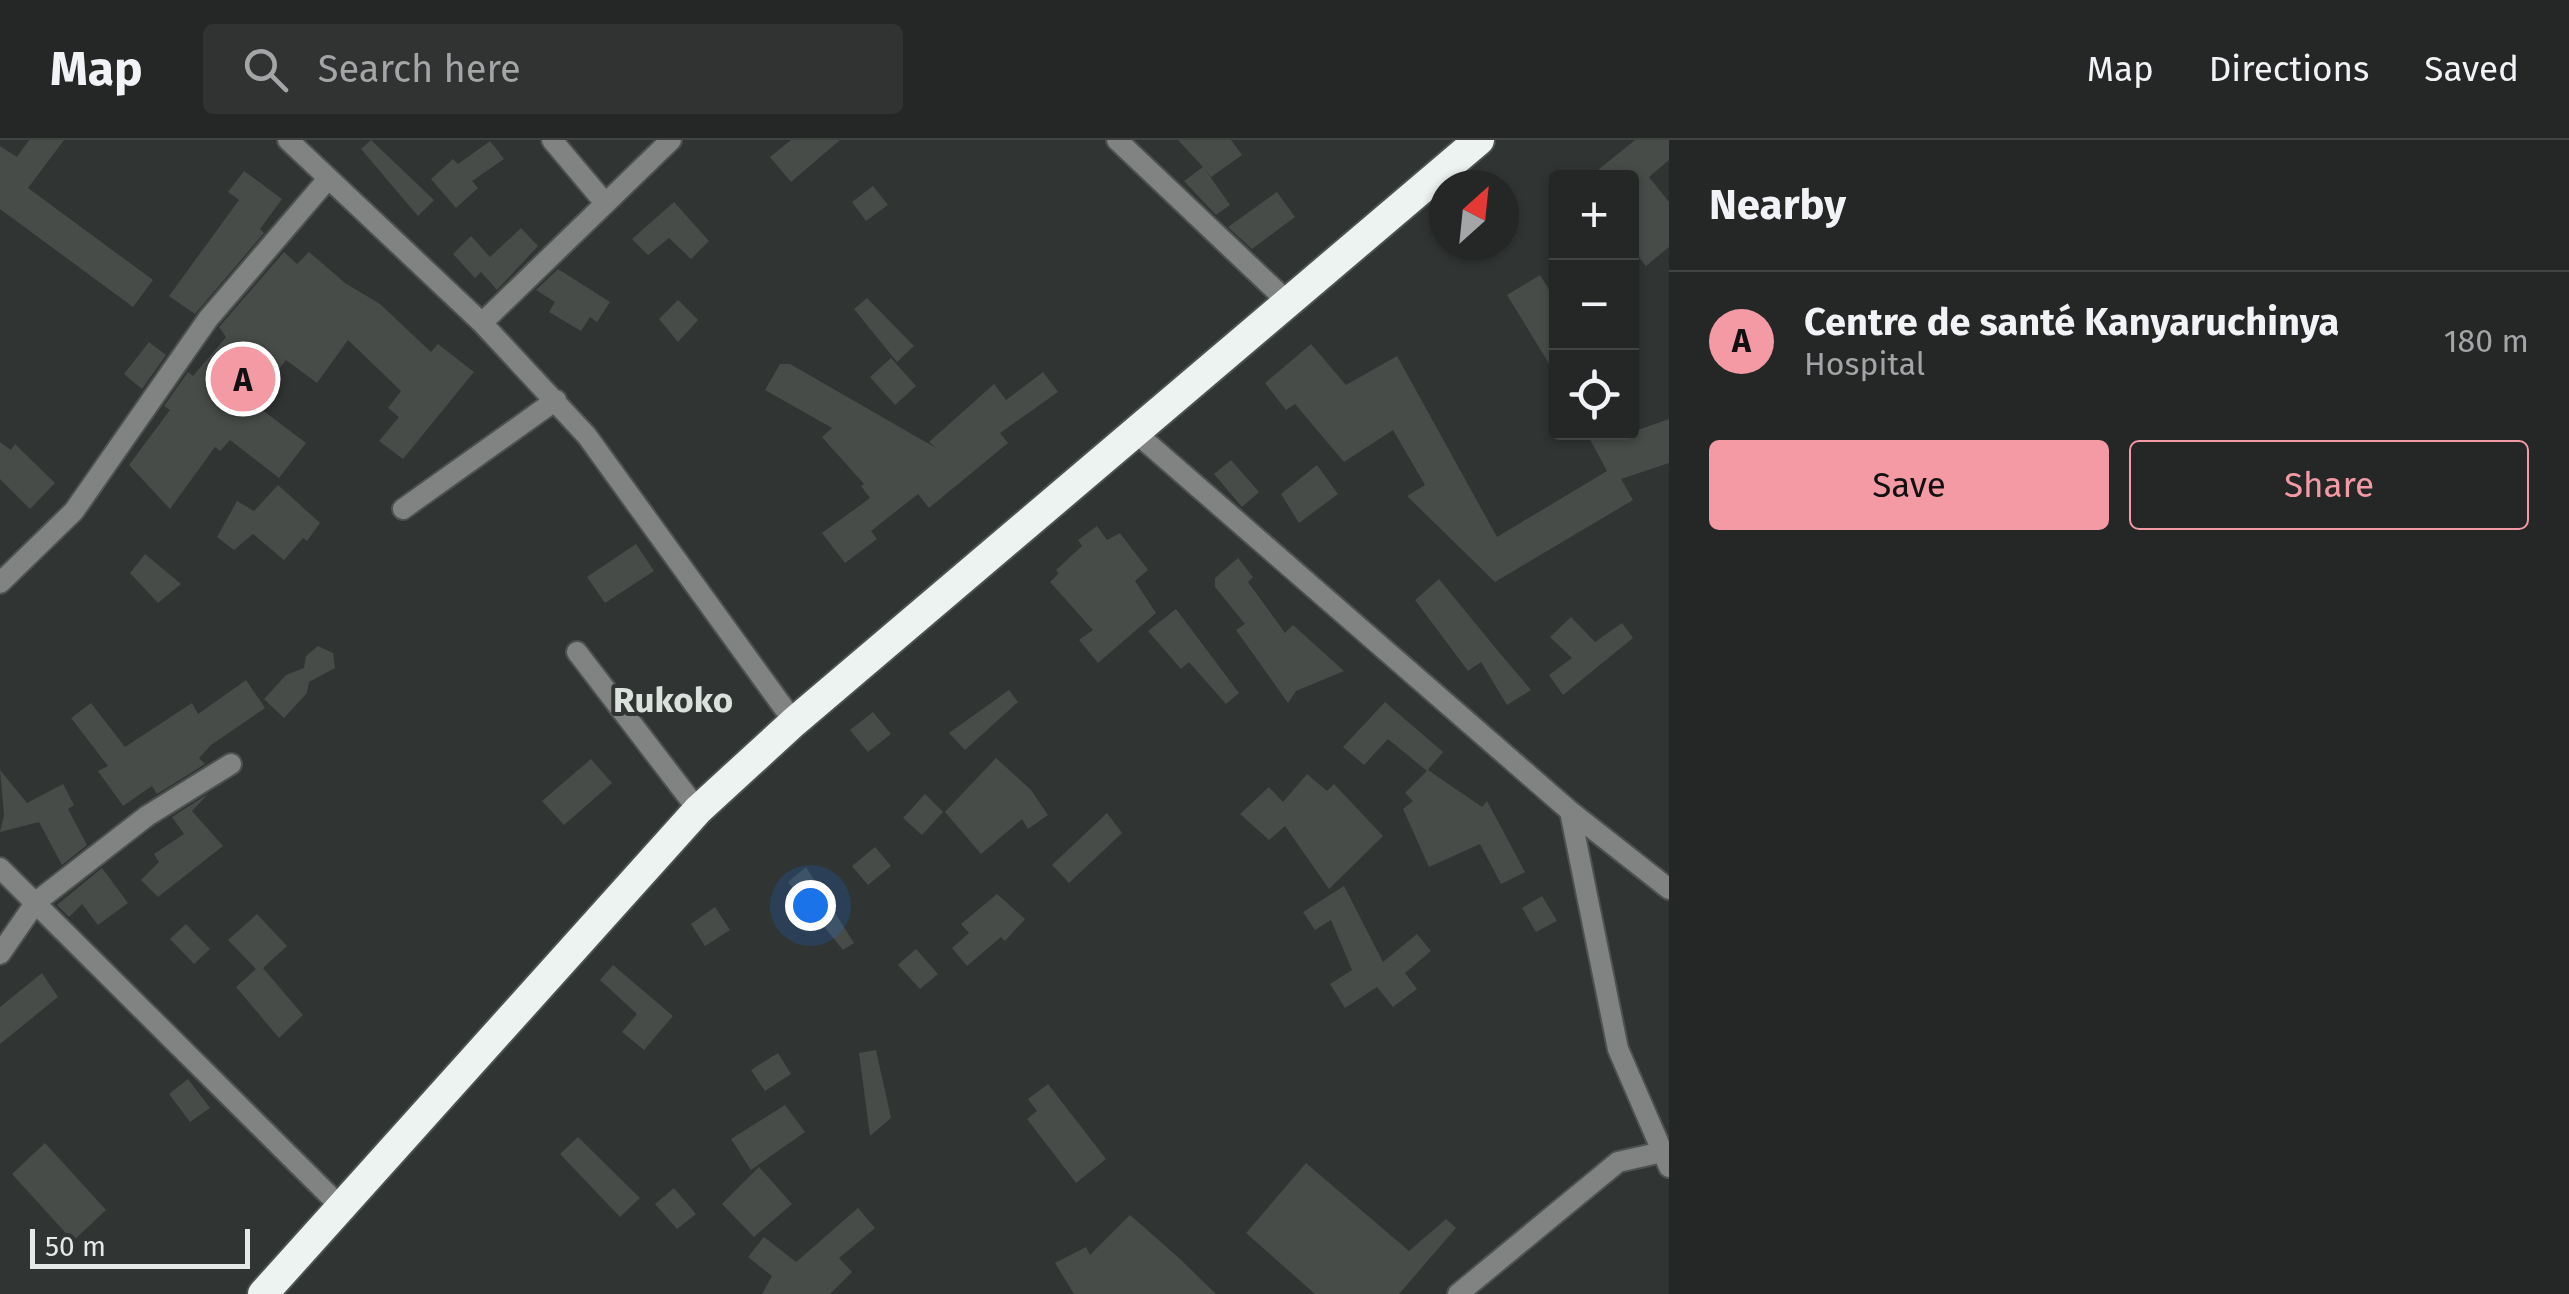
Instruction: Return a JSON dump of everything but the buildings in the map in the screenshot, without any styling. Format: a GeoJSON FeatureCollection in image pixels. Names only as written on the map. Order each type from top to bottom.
{"type":"FeatureCollection","features":[{"type":"Feature","properties":{"kind":"highway"},"geometry":{"type":"LineString","coordinates":[[263,1294],[698,810],[794,722],[1479,140]]}},
{"type":"Feature","properties":{"kind":"street"},"geometry":{"type":"LineString","coordinates":[[288,140],[482,323],[556,400],[645,514],[794,722]]}},
{"type":"Feature","properties":{"kind":"street"},"geometry":{"type":"LineString","coordinates":[[552,140],[605,203]]}},
{"type":"Feature","properties":{"kind":"street"},"geometry":{"type":"LineString","coordinates":[[482,323],[671,140]]}},
{"type":"Feature","properties":{"kind":"street"},"geometry":{"type":"LineString","coordinates":[[1117,140],[1290,304]]}},
{"type":"Feature","properties":{"kind":"street"},"geometry":{"type":"LineString","coordinates":[[0,583],[74,510],[208,319],[327,180]]}},
{"type":"Feature","properties":{"kind":"street"},"geometry":{"type":"LineString","coordinates":[[403,509],[556,400]]}},
{"type":"Feature","properties":{"kind":"street"},"geometry":{"type":"LineString","coordinates":[[1136,433],[1570,812],[1669,889]]}},
{"type":"Feature","properties":{"kind":"street"},"geometry":{"type":"LineString","coordinates":[[576,652],[698,810]]}},
{"type":"Feature","properties":{"kind":"street"},"geometry":{"type":"LineString","coordinates":[[0,954],[36,902],[147,816],[231,764]]}},
{"type":"Feature","properties":{"kind":"street"},"geometry":{"type":"LineString","coordinates":[[1458,1294],[1618,1162],[1666,1159],[1618,1049],[1570,812]]}},
{"type":"Feature","properties":{"kind":"street"},"geometry":{"type":"LineString","coordinates":[[0,868],[194,1066],[341,1207]]}},
{"type":"Feature","properties":{"kind":"place","name":"Centre de santé Kanyaruchinya"},"geometry":{"type":"Point","coordinates":[243,379]}},
{"type":"Feature","properties":{"kind":"district","name":"Rukoko"},"geometry":{"type":"Point","coordinates":[673,700]}}]}
